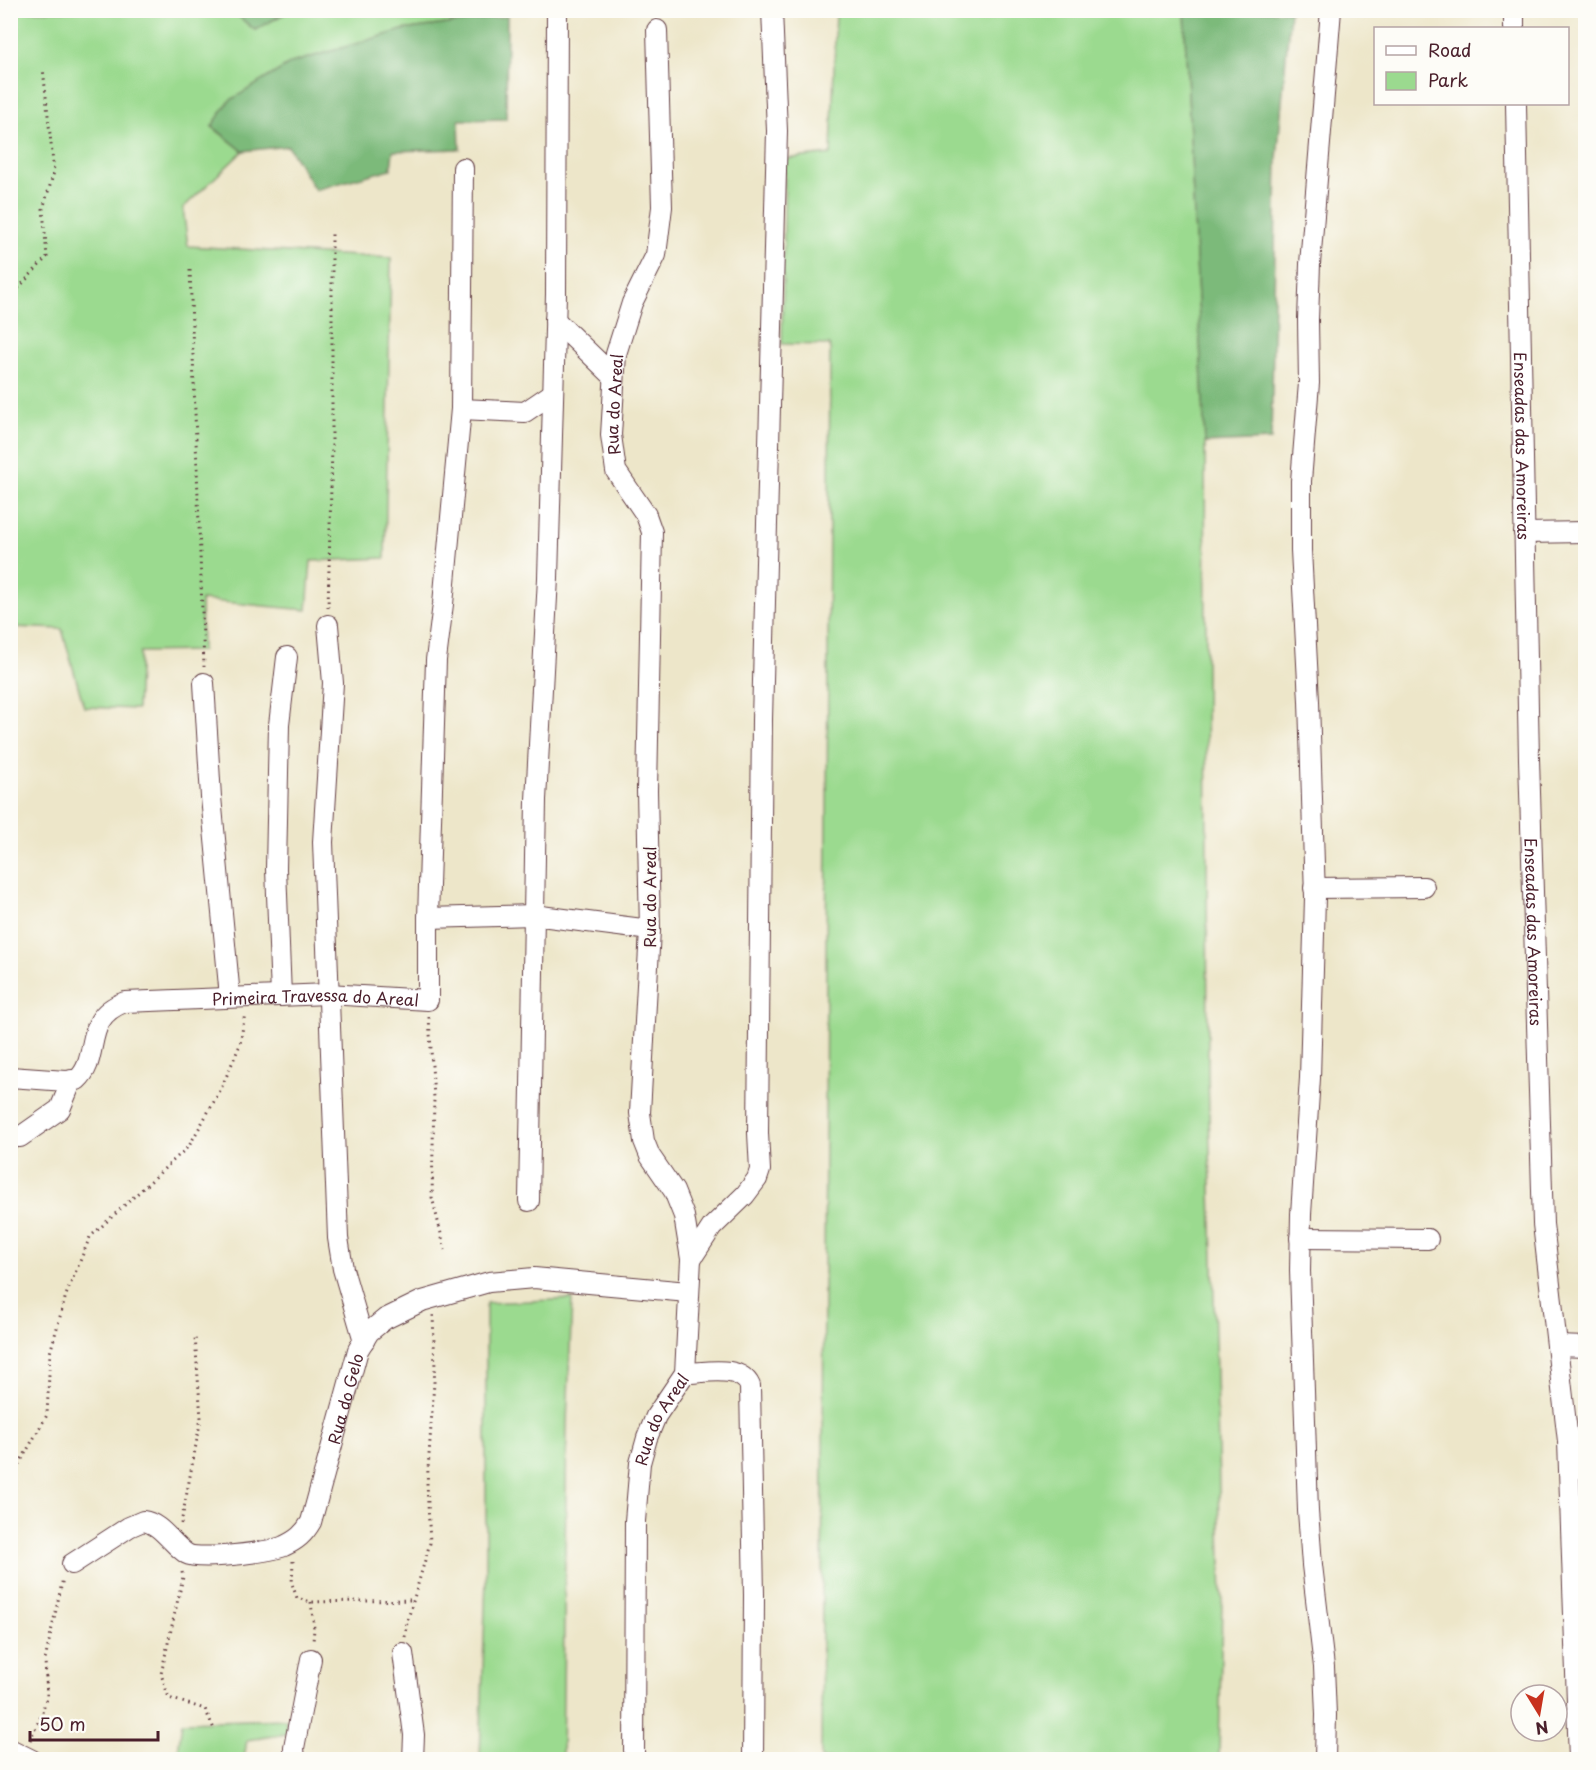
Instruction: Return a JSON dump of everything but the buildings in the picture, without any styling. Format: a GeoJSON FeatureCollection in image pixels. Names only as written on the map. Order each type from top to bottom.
{"type":"FeatureCollection","features":[{"type":"Feature","properties":{"kind":"street"},"geometry":{"type":"LineString","coordinates":[[529,1201],[536,800],[548,578],[555,320],[557,10]]}},
{"type":"Feature","properties":{"kind":"street"},"geometry":{"type":"LineString","coordinates":[[691,1258],[712,1227],[752,1187],[759,1170],[763,708],[777,130],[772,10]]}},
{"type":"Feature","properties":{"kind":"street"},"geometry":{"type":"LineString","coordinates":[[1325,1760],[1324,1667],[1308,1511],[1300,1271],[1314,969],[1314,888],[1309,701],[1301,550],[1301,481],[1309,383],[1310,264],[1331,10]]}},
{"type":"Feature","properties":{"kind":"street"},"geometry":{"type":"LineString","coordinates":[[1514,10],[1515,27]]}},
{"type":"Feature","properties":{"kind":"street","name":"Rua do Areal"},"geometry":{"type":"LineString","coordinates":[[634,1760],[635,1521],[640,1463],[656,1416],[685,1373],[691,1258],[680,1204],[650,1156],[644,1141],[640,1113],[650,930],[647,791],[652,532],[646,515],[616,471],[610,435],[616,354],[621,331],[656,255],[662,207],[657,30]]}},
{"type":"Feature","properties":{"kind":"street","name":"Enseadas das Amoreiras"},"geometry":{"type":"LineString","coordinates":[[1516,105],[1524,533],[1543,1224],[1568,1441],[1579,1760]]}},
{"type":"Feature","properties":{"kind":"street"},"geometry":{"type":"LineString","coordinates":[[463,168],[460,410],[436,660],[428,918],[533,915],[650,930]]}},
{"type":"Feature","properties":{"kind":"street"},"geometry":{"type":"LineString","coordinates":[[555,320],[614,377]]}},
{"type":"Feature","properties":{"kind":"street"},"geometry":{"type":"LineString","coordinates":[[460,410],[525,412],[553,393]]}},
{"type":"Feature","properties":{"kind":"street"},"geometry":{"type":"LineString","coordinates":[[1524,533],[1586,532]]}},
{"type":"Feature","properties":{"kind":"street"},"geometry":{"type":"LineString","coordinates":[[328,625],[333,683],[324,842],[338,1238],[343,1269],[364,1341]]}},
{"type":"Feature","properties":{"kind":"street"},"geometry":{"type":"LineString","coordinates":[[281,996],[276,869],[279,725],[287,657]]}},
{"type":"Feature","properties":{"kind":"street"},"geometry":{"type":"LineString","coordinates":[[204,683],[211,797],[239,997]]}},
{"type":"Feature","properties":{"kind":"street"},"geometry":{"type":"LineString","coordinates":[[1314,888],[1424,886]]}},
{"type":"Feature","properties":{"kind":"street","name":"Primeira Travessa do Areal"},"geometry":{"type":"LineString","coordinates":[[10,1136],[20,1137],[60,1109],[78,1075],[98,1023],[114,1005],[138,1000],[328,994],[428,1000],[428,918]]}},
{"type":"Feature","properties":{"kind":"street"},"geometry":{"type":"LineString","coordinates":[[10,1077],[78,1075]]}},
{"type":"Feature","properties":{"kind":"street"},"geometry":{"type":"LineString","coordinates":[[1300,1238],[1428,1239]]}},
{"type":"Feature","properties":{"kind":"street","name":"Rua do Gelo"},"geometry":{"type":"LineString","coordinates":[[294,1541],[304,1534],[311,1522],[358,1350],[369,1332],[384,1319],[432,1298],[489,1282],[534,1278],[688,1292]]}},
{"type":"Feature","properties":{"kind":"street"},"geometry":{"type":"LineString","coordinates":[[1557,1346],[1586,1347]]}},
{"type":"Feature","properties":{"kind":"street"},"geometry":{"type":"LineString","coordinates":[[685,1373],[734,1372],[744,1377],[750,1386],[754,1595],[753,1760]]}},
{"type":"Feature","properties":{"kind":"street"},"geometry":{"type":"LineString","coordinates":[[72,1564],[129,1527],[143,1521],[152,1524],[187,1554],[201,1558],[281,1548],[294,1541]]}},
{"type":"Feature","properties":{"kind":"street"},"geometry":{"type":"LineString","coordinates":[[403,1653],[414,1735],[413,1760]]}},
{"type":"Feature","properties":{"kind":"street"},"geometry":{"type":"LineString","coordinates":[[295,1760],[294,1748],[311,1659]]}},
{"type":"Feature","properties":{"kind":"path"},"geometry":{"type":"LineString","coordinates":[[10,297],[47,257],[43,209],[54,172],[43,68]]}},
{"type":"Feature","properties":{"kind":"path"},"geometry":{"type":"LineString","coordinates":[[328,625],[332,446],[332,234]]}},
{"type":"Feature","properties":{"kind":"path"},"geometry":{"type":"LineString","coordinates":[[190,270],[204,683]]}},
{"type":"Feature","properties":{"kind":"path"},"geometry":{"type":"LineString","coordinates":[[10,1480],[47,1415],[50,1353],[66,1295],[90,1237],[189,1146],[220,1090],[240,1045],[239,997]]}},
{"type":"Feature","properties":{"kind":"path"},"geometry":{"type":"LineString","coordinates":[[428,1000],[434,1098],[432,1197],[445,1250]]}},
{"type":"Feature","properties":{"kind":"path"},"geometry":{"type":"LineString","coordinates":[[403,1653],[406,1622],[430,1543],[427,1484],[435,1368],[432,1298]]}},
{"type":"Feature","properties":{"kind":"path"},"geometry":{"type":"LineString","coordinates":[[294,1541],[292,1584],[297,1598],[311,1602],[413,1600]]}},
{"type":"Feature","properties":{"kind":"path"},"geometry":{"type":"LineString","coordinates":[[22,1754],[41,1716],[47,1696],[45,1660],[65,1570],[72,1564]]}},
{"type":"Feature","properties":{"kind":"path"},"geometry":{"type":"LineString","coordinates":[[311,1602],[314,1628],[311,1659]]}},
{"type":"Feature","properties":{"kind":"green space"},"geometry":{"type":"Polygon","coordinates":[[[11,11],[232,11],[255,30],[289,11],[451,11],[453,23],[402,30],[212,127],[243,151],[183,208],[188,246],[391,258],[385,558],[311,561],[307,610],[201,600],[202,651],[140,652],[137,709],[84,707],[62,629],[11,627],[13,577],[10,577],[11,11]]]}},
{"type":"Feature","properties":{"kind":"green space"},"geometry":{"type":"Polygon","coordinates":[[[232,11],[289,11],[255,30],[232,11]]]}},
{"type":"Feature","properties":{"kind":"green space"},"geometry":{"type":"Polygon","coordinates":[[[836,11],[1184,11],[1205,443],[1208,1074],[1222,1600],[1219,1759],[821,1759],[830,345],[782,344],[785,159],[831,154],[836,11]]]}},
{"type":"Feature","properties":{"kind":"green space"},"geometry":{"type":"Polygon","coordinates":[[[1184,11],[1290,11],[1277,159],[1271,440],[1205,443],[1184,11]]]}},
{"type":"Feature","properties":{"kind":"green space"},"geometry":{"type":"Polygon","coordinates":[[[507,16],[506,119],[459,120],[460,149],[393,151],[391,169],[315,190],[288,146],[243,151],[212,126],[229,101],[291,63],[402,30],[507,16]]]}},
{"type":"Feature","properties":{"kind":"green space"},"geometry":{"type":"Polygon","coordinates":[[[572,1299],[567,1423],[562,1759],[480,1759],[486,1577],[486,1303],[572,1299]]]}},
{"type":"Feature","properties":{"kind":"green space"},"geometry":{"type":"Polygon","coordinates":[[[286,1719],[286,1734],[247,1740],[244,1759],[177,1759],[182,1722],[286,1719]]]}}]}
